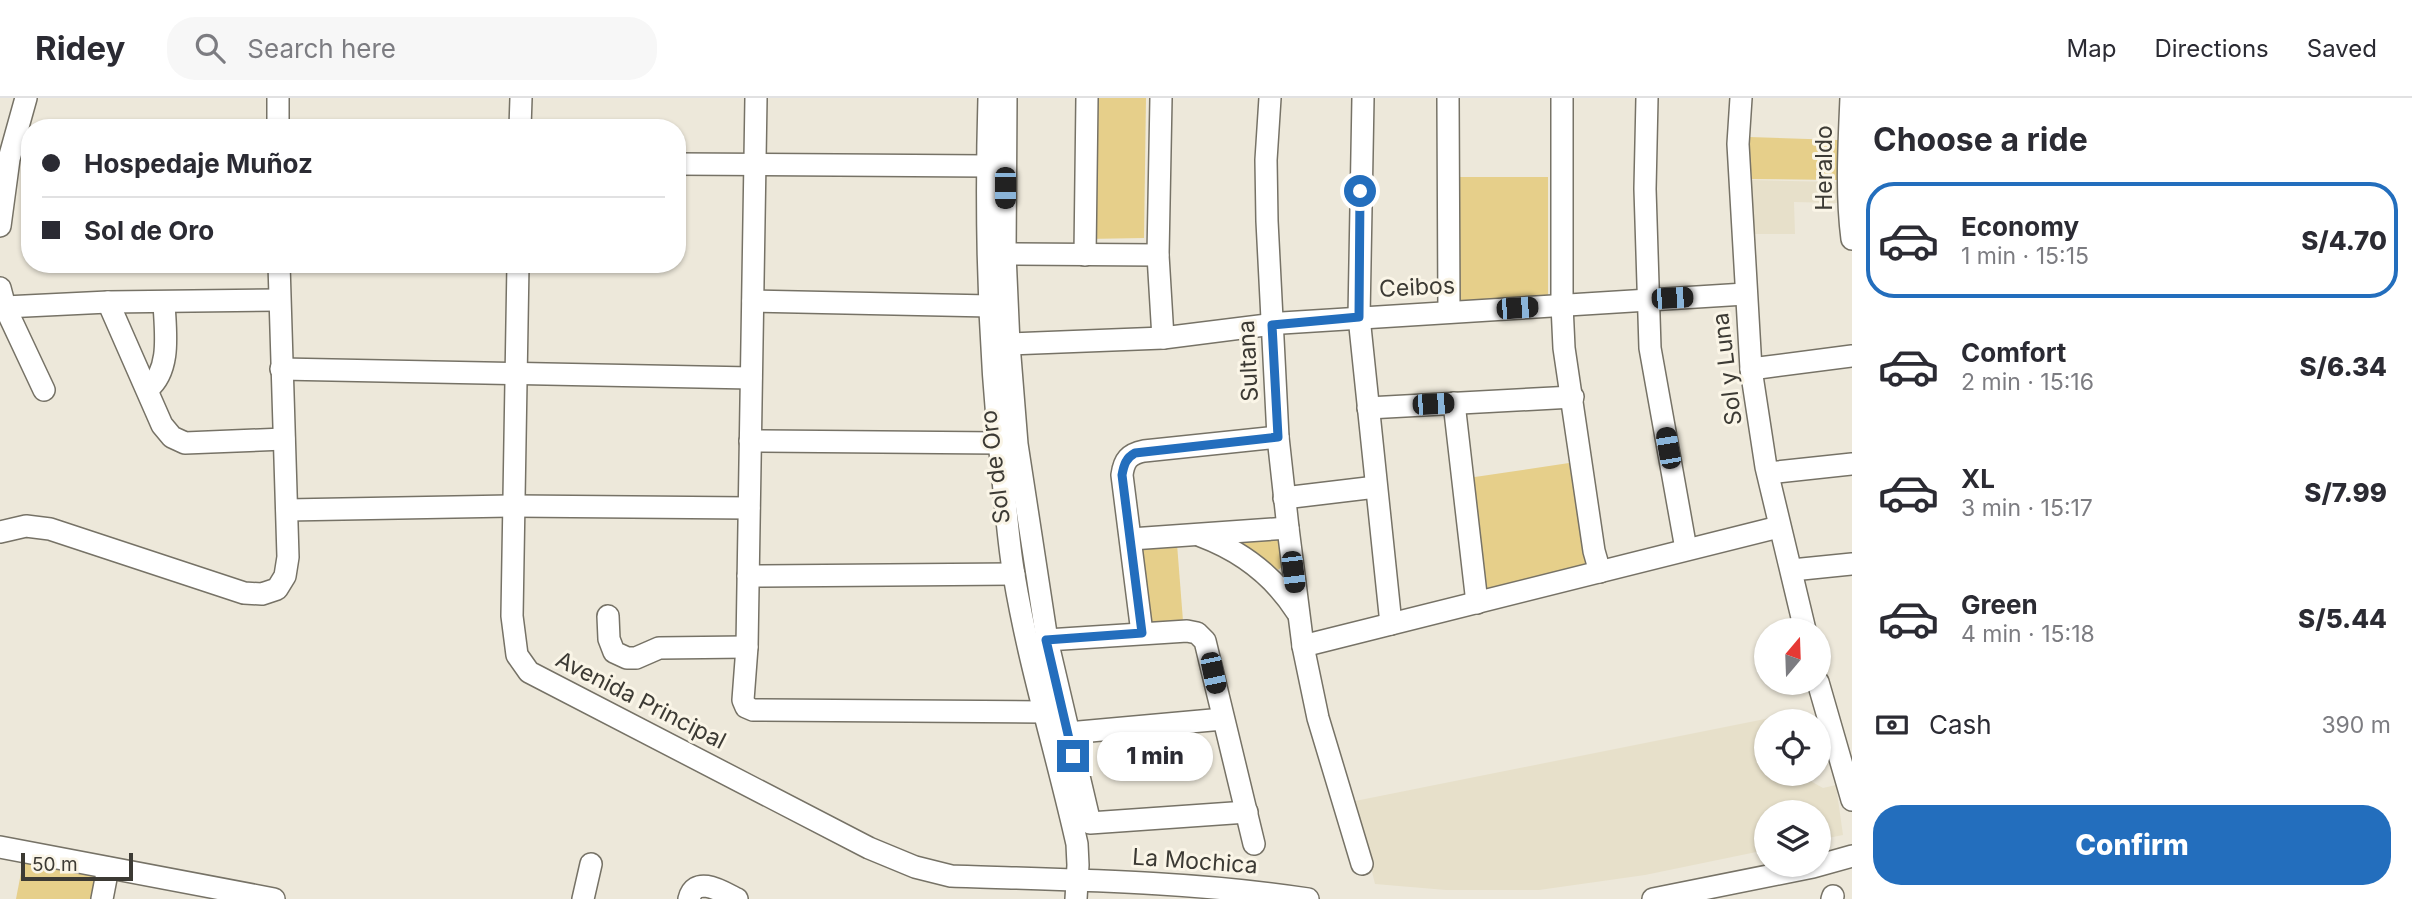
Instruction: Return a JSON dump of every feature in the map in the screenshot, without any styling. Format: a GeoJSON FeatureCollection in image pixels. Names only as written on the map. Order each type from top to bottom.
{"type":"FeatureCollection","features":[{"type":"Feature","properties":{"kind":"street"},"geometry":{"type":"LineString","coordinates":[[24,119],[26,98]]}},
{"type":"Feature","properties":{"kind":"street"},"geometry":{"type":"LineString","coordinates":[[278,98],[278,119]]}},
{"type":"Feature","properties":{"kind":"street"},"geometry":{"type":"LineString","coordinates":[[520,119],[521,98]]}},
{"type":"Feature","properties":{"kind":"street"},"geometry":{"type":"LineString","coordinates":[[756,98],[747,648],[743,700],[746,707],[753,710],[1043,712]]}},
{"type":"Feature","properties":{"kind":"street"},"geometry":{"type":"LineString","coordinates":[[989,98],[987,166],[990,306],[999,443],[1014,575],[1043,712],[1077,844],[1076,890]]}},
{"type":"Feature","properties":{"kind":"street","name":"Sol de Oro"},"geometry":{"type":"LineString","coordinates":[[1006,98],[1005,254],[1017,443],[1046,640],[1090,823],[1247,813]]}},
{"type":"Feature","properties":{"kind":"street"},"geometry":{"type":"LineString","coordinates":[[1085,255],[1087,98]]}},
{"type":"Feature","properties":{"kind":"street"},"geometry":{"type":"LineString","coordinates":[[1161,98],[1158,256],[1163,338]]}},
{"type":"Feature","properties":{"kind":"street","name":"Sultana"},"geometry":{"type":"LineString","coordinates":[[1270,98],[1266,192],[1278,437],[1287,528],[1303,646],[1318,718],[1362,864]]}},
{"type":"Feature","properties":{"kind":"street"},"geometry":{"type":"LineString","coordinates":[[1363,98],[1359,317],[1391,624]]}},
{"type":"Feature","properties":{"kind":"street"},"geometry":{"type":"LineString","coordinates":[[1448,98],[1448,312]]}},
{"type":"Feature","properties":{"kind":"street"},"geometry":{"type":"LineString","coordinates":[[1562,98],[1564,348],[1594,551],[1600,572]]}},
{"type":"Feature","properties":{"kind":"street"},"geometry":{"type":"LineString","coordinates":[[1647,98],[1647,299],[1650,348],[1686,549]]}},
{"type":"Feature","properties":{"kind":"street","name":"Sol y Luna"},"geometry":{"type":"LineString","coordinates":[[1741,98],[1738,144],[1751,369],[1779,527],[1802,618]]}},
{"type":"Feature","properties":{"kind":"street","name":"Heraldo"},"geometry":{"type":"LineString","coordinates":[[1851,98],[1848,195],[1852,239]]}},
{"type":"Feature","properties":{"kind":"street"},"geometry":{"type":"LineString","coordinates":[[0,226],[19,159],[21,142]]}},
{"type":"Feature","properties":{"kind":"street"},"geometry":{"type":"LineString","coordinates":[[686,164],[987,166]]}},
{"type":"Feature","properties":{"kind":"street"},"geometry":{"type":"LineString","coordinates":[[1005,254],[1158,256]]}},
{"type":"Feature","properties":{"kind":"street"},"geometry":{"type":"LineString","coordinates":[[0,532],[26,526],[50,529],[244,593],[262,594],[278,589],[285,576],[288,557],[279,273]]}},
{"type":"Feature","properties":{"kind":"street","name":"Avenida Principal"},"geometry":{"type":"LineString","coordinates":[[518,273],[512,616],[517,656],[529,672],[869,848],[915,867],[951,876],[1076,890]]}},
{"type":"Feature","properties":{"kind":"street","name":"Ceibos"},"geometry":{"type":"LineString","coordinates":[[1009,344],[1163,338],[1359,317],[1745,294]]}},
{"type":"Feature","properties":{"kind":"street"},"geometry":{"type":"LineString","coordinates":[[44,390],[3,298],[108,302],[279,300]]}},
{"type":"Feature","properties":{"kind":"street"},"geometry":{"type":"LineString","coordinates":[[753,301],[990,306]]}},
{"type":"Feature","properties":{"kind":"street"},"geometry":{"type":"LineString","coordinates":[[108,302],[162,425],[172,438],[185,443],[284,439]]}},
{"type":"Feature","properties":{"kind":"street"},"geometry":{"type":"LineString","coordinates":[[148,389],[160,377],[163,367],[164,302]]}},
{"type":"Feature","properties":{"kind":"street"},"geometry":{"type":"LineString","coordinates":[[1751,369],[1852,356]]}},
{"type":"Feature","properties":{"kind":"street"},"geometry":{"type":"LineString","coordinates":[[281,369],[751,377]]}},
{"type":"Feature","properties":{"kind":"street"},"geometry":{"type":"LineString","coordinates":[[1368,408],[1573,397]]}},
{"type":"Feature","properties":{"kind":"street"},"geometry":{"type":"LineString","coordinates":[[1454,403],[1477,603]]}},
{"type":"Feature","properties":{"kind":"street"},"geometry":{"type":"LineString","coordinates":[[1142,633],[1122,475],[1128,457],[1144,451],[1278,437]]}},
{"type":"Feature","properties":{"kind":"street"},"geometry":{"type":"LineString","coordinates":[[750,441],[999,443]]}},
{"type":"Feature","properties":{"kind":"street"},"geometry":{"type":"LineString","coordinates":[[1768,473],[1852,464]]}},
{"type":"Feature","properties":{"kind":"street"},"geometry":{"type":"LineString","coordinates":[[1284,498],[1376,487]]}},
{"type":"Feature","properties":{"kind":"street"},"geometry":{"type":"LineString","coordinates":[[287,510],[514,506],[749,508]]}},
{"type":"Feature","properties":{"kind":"street"},"geometry":{"type":"LineString","coordinates":[[1303,646],[1779,527]]}},
{"type":"Feature","properties":{"kind":"street"},"geometry":{"type":"LineString","coordinates":[[1131,539],[1287,528]]}},
{"type":"Feature","properties":{"kind":"street"},"geometry":{"type":"LineString","coordinates":[[1196,534],[1222,544],[1253,564],[1282,591],[1299,615]]}},
{"type":"Feature","properties":{"kind":"street"},"geometry":{"type":"LineString","coordinates":[[1792,570],[1852,564]]}},
{"type":"Feature","properties":{"kind":"street"},"geometry":{"type":"LineString","coordinates":[[748,576],[1014,575]]}},
{"type":"Feature","properties":{"kind":"street"},"geometry":{"type":"LineString","coordinates":[[608,616],[609,639],[614,652],[627,658],[636,658],[659,648],[747,648]]}},
{"type":"Feature","properties":{"kind":"street"},"geometry":{"type":"LineString","coordinates":[[1046,640],[1142,633],[1197,633],[1205,641],[1254,844]]}},
{"type":"Feature","properties":{"kind":"street"},"geometry":{"type":"LineString","coordinates":[[1822,695],[1852,800]]}},
{"type":"Feature","properties":{"kind":"street"},"geometry":{"type":"LineString","coordinates":[[1068,733],[1223,719]]}},
{"type":"Feature","properties":{"kind":"street"},"geometry":{"type":"LineString","coordinates":[[0,847],[274,899]]}},
{"type":"Feature","properties":{"kind":"street"},"geometry":{"type":"LineString","coordinates":[[1653,899],[1813,867],[1852,856]]}},
{"type":"Feature","properties":{"kind":"street"},"geometry":{"type":"LineString","coordinates":[[583,899],[591,864]]}},
{"type":"Feature","properties":{"kind":"street"},"geometry":{"type":"LineString","coordinates":[[102,899],[108,869]]}},
{"type":"Feature","properties":{"kind":"street","name":"La Mochica"},"geometry":{"type":"LineString","coordinates":[[1076,890],[1190,885],[1253,890],[1308,899]]}},
{"type":"Feature","properties":{"kind":"street"},"geometry":{"type":"LineString","coordinates":[[689,899],[696,888],[704,886],[737,899]]}},
{"type":"Feature","properties":{"kind":"shaded area"},"geometry":{"type":"Polygon","coordinates":[[[1087,98],[1146,98],[1144,238],[1086,239],[1087,98]]]}},
{"type":"Feature","properties":{"kind":"shaded area"},"geometry":{"type":"Polygon","coordinates":[[[1749,137],[1838,140],[1837,180],[1749,179],[1749,137]]]}},
{"type":"Feature","properties":{"kind":"shaded area"},"geometry":{"type":"Polygon","coordinates":[[[1457,177],[1548,177],[1548,296],[1455,302],[1457,177]]]}},
{"type":"Feature","properties":{"kind":"shaded area"},"geometry":{"type":"Polygon","coordinates":[[[1751,180],[1837,182],[1837,203],[1794,202],[1795,234],[1753,234],[1751,180]]]}},
{"type":"Feature","properties":{"kind":"shaded area"},"geometry":{"type":"Polygon","coordinates":[[[1569,463],[1588,564],[1481,590],[1468,478],[1569,463]]]}},
{"type":"Feature","properties":{"kind":"shaded area"},"geometry":{"type":"Polygon","coordinates":[[[1279,537],[1283,566],[1278,570],[1241,545],[1241,541],[1279,537]]]}},
{"type":"Feature","properties":{"kind":"shaded area"},"geometry":{"type":"Polygon","coordinates":[[[1177,544],[1183,621],[1150,623],[1137,547],[1177,544]]]}},
{"type":"Feature","properties":{"kind":"shaded area"},"geometry":{"type":"Polygon","coordinates":[[[1754,721],[1754,786],[1823,788],[1836,785],[1843,835],[1831,837],[1831,800],[1754,800],[1754,852],[1645,875],[1539,890],[1446,890],[1375,884],[1355,801],[1754,721]]]}},
{"type":"Feature","properties":{"kind":"shaded area"},"geometry":{"type":"Polygon","coordinates":[[[24,857],[98,872],[92,899],[16,899],[24,857]]]}},
{"type":"Feature","properties":{"kind":"route"},"geometry":{"type":"LineString","coordinates":[[1073,756],[1046,640],[1142,633],[1122,475],[1128,457],[1144,451],[1278,437],[1272,325],[1359,317],[1360,191]]}}]}
